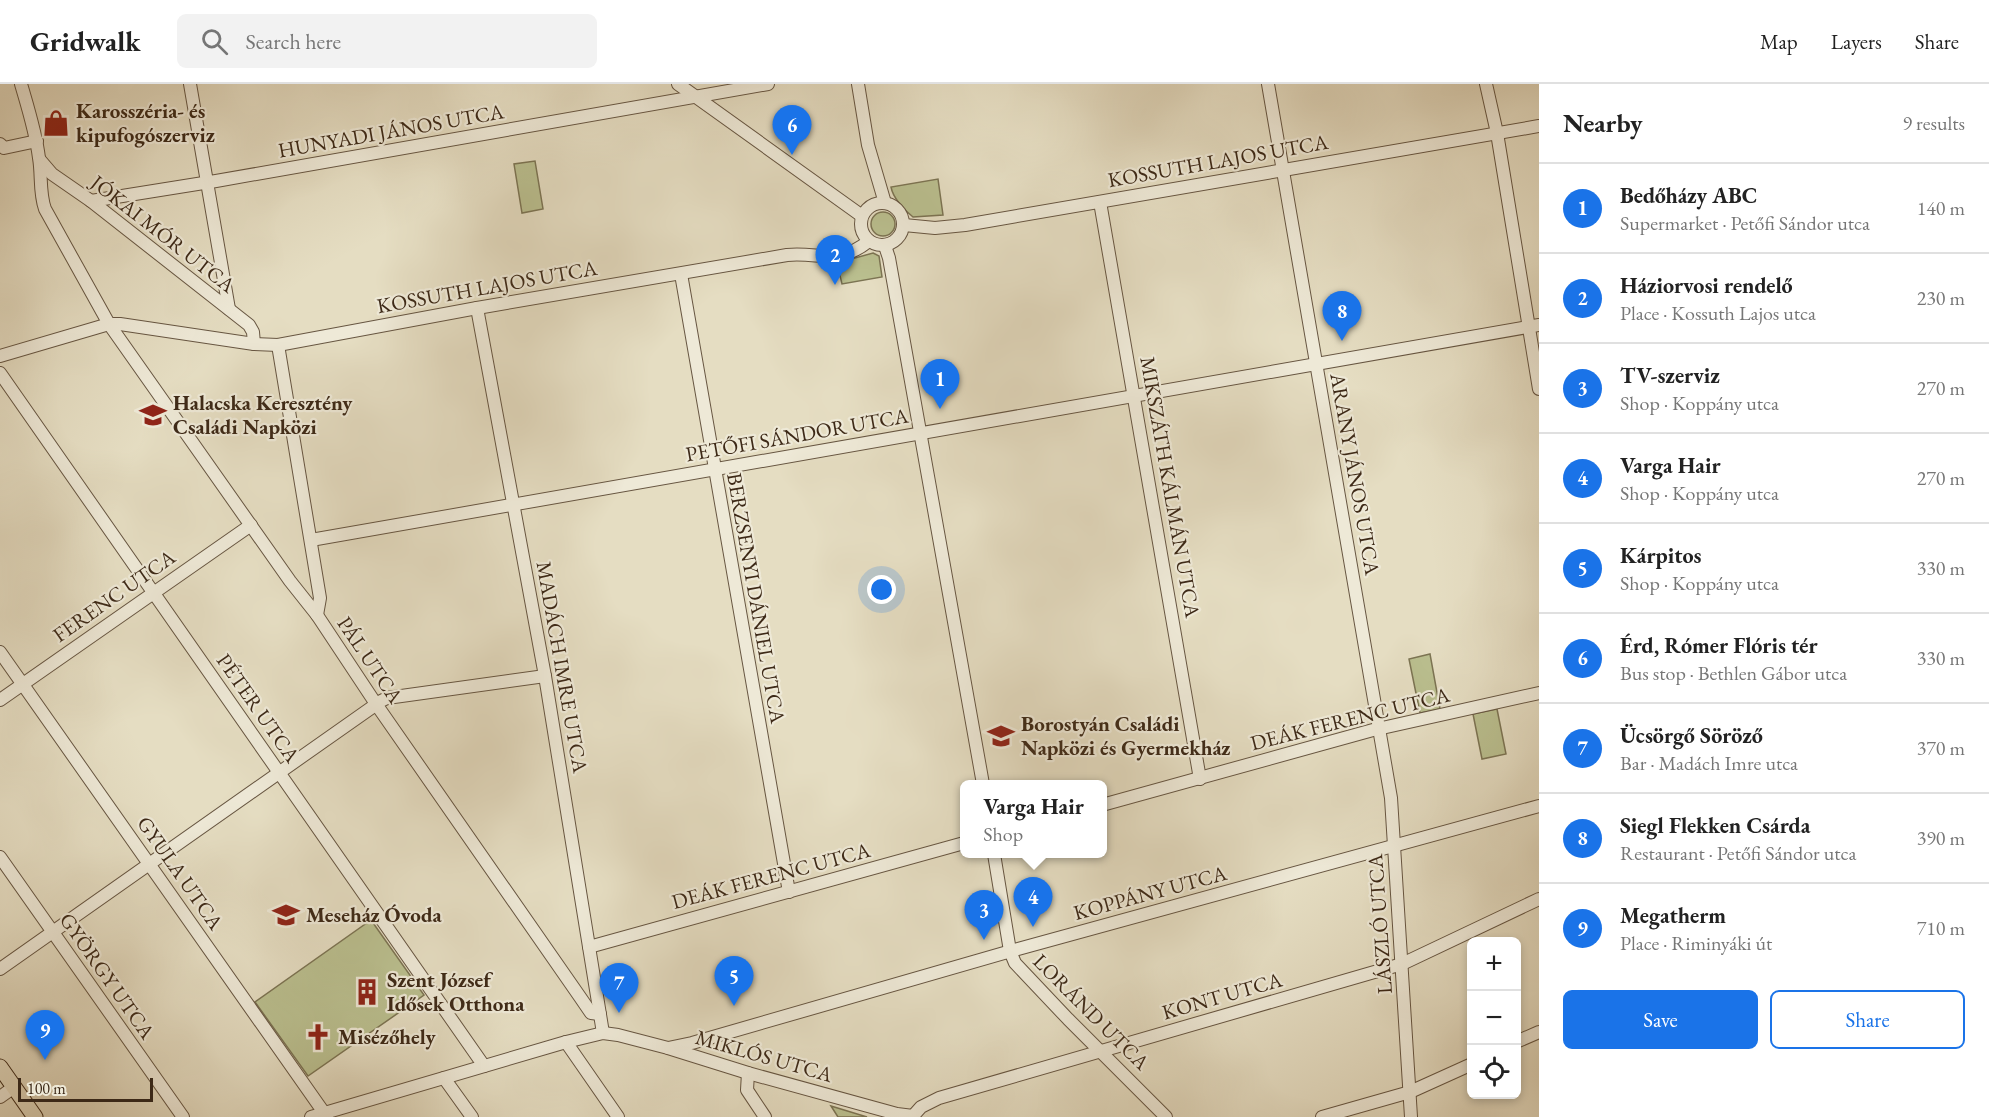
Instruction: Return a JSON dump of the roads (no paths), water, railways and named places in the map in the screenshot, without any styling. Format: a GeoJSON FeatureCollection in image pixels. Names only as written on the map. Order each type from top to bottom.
{"type":"FeatureCollection","features":[{"type":"Feature","properties":{"kind":"main road"},"geometry":{"type":"LineString","coordinates":[[0,1067],[35,1117]]}},
{"type":"Feature","properties":{"kind":"street","name":"PÁL UTCA"},"geometry":{"type":"LineString","coordinates":[[21,84],[37,141],[41,197],[45,209],[109,324],[317,615],[375,704],[591,1013],[600,1014]]}},
{"type":"Feature","properties":{"kind":"street"},"geometry":{"type":"LineString","coordinates":[[190,84],[229,309]]}},
{"type":"Feature","properties":{"kind":"street"},"geometry":{"type":"LineString","coordinates":[[678,84],[862,216]]}},
{"type":"Feature","properties":{"kind":"street","name":"HUNYADI JÁNOS UTCA"},"geometry":{"type":"LineString","coordinates":[[91,201],[768,84]]}},
{"type":"Feature","properties":{"kind":"street"},"geometry":{"type":"LineString","coordinates":[[858,84],[868,145],[885,203]]}},
{"type":"Feature","properties":{"kind":"street","name":"ARANY JÁNOS UTCA"},"geometry":{"type":"LineString","coordinates":[[1268,84],[1380,729]]}},
{"type":"Feature","properties":{"kind":"street"},"geometry":{"type":"LineString","coordinates":[[1486,84],[1534,326],[1539,388]]}},
{"type":"Feature","properties":{"kind":"street","name":"KOSSUTH LAJOS UTCA"},"geometry":{"type":"LineString","coordinates":[[904,225],[935,228],[965,225],[1539,126]]}},
{"type":"Feature","properties":{"kind":"street"},"geometry":{"type":"LineString","coordinates":[[0,144],[4,148],[37,141]]}},
{"type":"Feature","properties":{"kind":"street","name":"JÓKAI MÓR UTCA"},"geometry":{"type":"LineString","coordinates":[[40,160],[52,174],[91,201],[249,326],[253,332],[254,344]]}},
{"type":"Feature","properties":{"kind":"street","name":"MIKSZÁTH KÁLMÁN UTCA"},"geometry":{"type":"LineString","coordinates":[[1100,202],[1200,779]]}},
{"type":"Feature","properties":{"kind":"street"},"geometry":{"type":"LineString","coordinates":[[885,203],[900,213],[904,225],[898,239],[885,246],[868,241],[861,230],[862,216],[872,206],[885,203]]}},
{"type":"Feature","properties":{"kind":"street","name":"KOSSUTH LAJOS UTCA"},"geometry":{"type":"LineString","coordinates":[[0,356],[109,324],[128,324],[254,344],[278,345],[787,255],[807,254],[834,257],[850,253],[868,241]]}},
{"type":"Feature","properties":{"kind":"street"},"geometry":{"type":"LineString","coordinates":[[885,246],[921,434],[981,780]]}},
{"type":"Feature","properties":{"kind":"street","name":"BERZSENYI DÁNIEL UTCA"},"geometry":{"type":"LineString","coordinates":[[681,274],[789,892]]}},
{"type":"Feature","properties":{"kind":"street","name":"MADÁCH IMRE UTCA"},"geometry":{"type":"LineString","coordinates":[[477,308],[544,676],[603,1033]]}},
{"type":"Feature","properties":{"kind":"street","name":"PETŐFI SÁNDOR UTCA"},"geometry":{"type":"LineString","coordinates":[[310,540],[1534,326]]}},
{"type":"Feature","properties":{"kind":"street"},"geometry":{"type":"LineString","coordinates":[[278,345],[320,598],[317,615]]}},
{"type":"Feature","properties":{"kind":"street","name":"PÉTER UTCA"},"geometry":{"type":"LineString","coordinates":[[0,373],[484,1066]]}},
{"type":"Feature","properties":{"kind":"street","name":"FERENC UTCA"},"geometry":{"type":"LineString","coordinates":[[0,700],[251,525]]}},
{"type":"Feature","properties":{"kind":"street","name":"GYULA UTCA"},"geometry":{"type":"LineString","coordinates":[[0,652],[326,1115]]}},
{"type":"Feature","properties":{"kind":"street"},"geometry":{"type":"LineString","coordinates":[[0,969],[375,704],[387,698],[544,676]]}},
{"type":"Feature","properties":{"kind":"street","name":"DEÁK FERENC UTCA"},"geometry":{"type":"LineString","coordinates":[[1107,804],[1380,729],[1539,693]]}},
{"type":"Feature","properties":{"kind":"street","name":"LÁSZLÓ UTCA"},"geometry":{"type":"LineString","coordinates":[[1380,729],[1391,798],[1411,1117]]}},
{"type":"Feature","properties":{"kind":"street","name":"KOPPÁNY UTCA"},"geometry":{"type":"LineString","coordinates":[[668,1048],[714,1037],[1010,951],[1539,806]]}},
{"type":"Feature","properties":{"kind":"street","name":"DEÁK FERENC UTCA"},"geometry":{"type":"LineString","coordinates":[[589,946],[960,844]]}},
{"type":"Feature","properties":{"kind":"street","name":"GYÖRGY UTCA"},"geometry":{"type":"LineString","coordinates":[[0,857],[183,1117]]}},
{"type":"Feature","properties":{"kind":"street","name":"LORÁND UTCA"},"geometry":{"type":"LineString","coordinates":[[995,858],[1010,951],[1015,963],[1166,1117]]}},
{"type":"Feature","properties":{"kind":"street","name":"KONT UTCA"},"geometry":{"type":"LineString","coordinates":[[913,1116],[921,1107],[939,1098],[1402,964],[1539,899]]}},
{"type":"Feature","properties":{"kind":"street"},"geometry":{"type":"LineString","coordinates":[[1521,1040],[1539,1032]]}},
{"type":"Feature","properties":{"kind":"street"},"geometry":{"type":"LineString","coordinates":[[311,1117],[326,1115],[444,1077],[603,1033]]}},
{"type":"Feature","properties":{"kind":"street","name":"MIKLÓS UTCA"},"geometry":{"type":"LineString","coordinates":[[603,1033],[668,1048],[748,1073],[897,1114],[913,1116]]}},
{"type":"Feature","properties":{"kind":"street"},"geometry":{"type":"LineString","coordinates":[[566,1042],[618,1117]]}},
{"type":"Feature","properties":{"kind":"street"},"geometry":{"type":"LineString","coordinates":[[1322,1117],[1410,1092],[1467,1066]]}},
{"type":"Feature","properties":{"kind":"street"},"geometry":{"type":"LineString","coordinates":[[748,1073],[747,1090],[765,1117]]}},
{"type":"Feature","properties":{"kind":"street"},"geometry":{"type":"LineString","coordinates":[[444,1077],[472,1117]]}},
{"type":"Feature","properties":{"kind":"street"},"geometry":{"type":"LineString","coordinates":[[0,1097],[14,1087]]}},
{"type":"Feature","properties":{"kind":"place","name":"Karosszéria- és kipufogószerviz"},"geometry":{"type":"Point","coordinates":[56,123]}},
{"type":"Feature","properties":{"kind":"place","name":"Érd, Rómer Flóris tér"},"geometry":{"type":"Point","coordinates":[792,155]}},
{"type":"Feature","properties":{"kind":"place","name":"Háziorvosi rendelő"},"geometry":{"type":"Point","coordinates":[835,285]}},
{"type":"Feature","properties":{"kind":"place","name":"Siegl Flekken Csárda"},"geometry":{"type":"Point","coordinates":[1342,341]}},
{"type":"Feature","properties":{"kind":"place","name":"Bedőházy ABC"},"geometry":{"type":"Point","coordinates":[940,409]}},
{"type":"Feature","properties":{"kind":"place","name":"Halacska Keresztény Családi Napközi"},"geometry":{"type":"Point","coordinates":[153,415]}},
{"type":"Feature","properties":{"kind":"place","name":"Borostyán Családi Napközi és Gyermekház"},"geometry":{"type":"Point","coordinates":[1001,736]}},
{"type":"Feature","properties":{"kind":"place","name":"Meseház Óvoda"},"geometry":{"type":"Point","coordinates":[286,915]}},
{"type":"Feature","properties":{"kind":"place","name":"Varga Hair"},"geometry":{"type":"Point","coordinates":[1033,927]}},
{"type":"Feature","properties":{"kind":"place","name":"TV-szerviz"},"geometry":{"type":"Point","coordinates":[984,940]}},
{"type":"Feature","properties":{"kind":"place","name":"Szent József Idősek Otthona"},"geometry":{"type":"Point","coordinates":[367,992]}},
{"type":"Feature","properties":{"kind":"place","name":"Kárpitos"},"geometry":{"type":"Point","coordinates":[734,1006]}},
{"type":"Feature","properties":{"kind":"place","name":"Ücsörgő Söröző"},"geometry":{"type":"Point","coordinates":[619,1013]}},
{"type":"Feature","properties":{"kind":"place","name":"Misézőhely"},"geometry":{"type":"Point","coordinates":[318,1037]}},
{"type":"Feature","properties":{"kind":"place","name":"Megatherm"},"geometry":{"type":"Point","coordinates":[45,1060]}}]}
